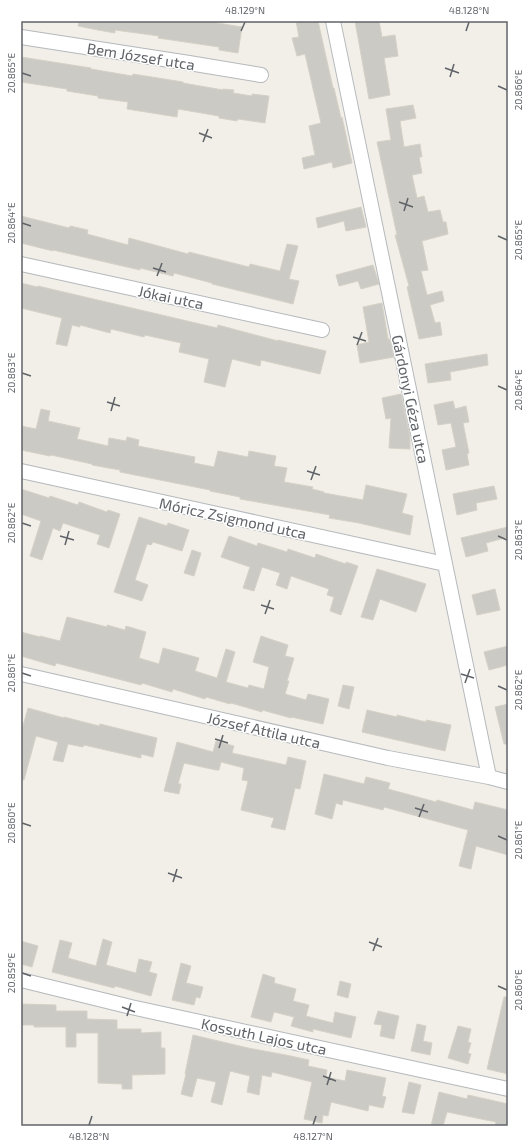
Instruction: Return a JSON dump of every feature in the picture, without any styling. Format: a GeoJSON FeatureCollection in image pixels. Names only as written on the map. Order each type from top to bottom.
{"type":"FeatureCollection","features":[{"type":"Feature","properties":{"kind":"street","name":"Gárdonyi Géza utca"},"geometry":{"type":"LineString","coordinates":[[333,21],[489,777]]}},
{"type":"Feature","properties":{"kind":"street","name":"Bem József utca"},"geometry":{"type":"LineString","coordinates":[[21,37],[261,75]]}},
{"type":"Feature","properties":{"kind":"street","name":"Jókai utca"},"geometry":{"type":"LineString","coordinates":[[21,264],[322,330]]}},
{"type":"Feature","properties":{"kind":"street","name":"Móricz Zsigmond utca"},"geometry":{"type":"LineString","coordinates":[[21,471],[445,564]]}},
{"type":"Feature","properties":{"kind":"street","name":"József Attila utca"},"geometry":{"type":"LineString","coordinates":[[21,674],[388,758],[508,782]]}},
{"type":"Feature","properties":{"kind":"street","name":"Kossuth Lajos utca"},"geometry":{"type":"LineString","coordinates":[[21,980],[131,1007],[508,1089]]}},
{"type":"Feature","properties":{"kind":"building"},"geometry":{"type":"Polygon","coordinates":[[[79,21],[211,21],[242,27],[238,53],[219,50],[219,47],[158,38],[159,36],[115,30],[115,33],[78,26],[79,21]]]}},
{"type":"Feature","properties":{"kind":"building"},"geometry":{"type":"Polygon","coordinates":[[[296,21],[318,21],[352,163],[333,168],[332,162],[304,169],[302,158],[315,155],[309,126],[321,123],[305,54],[297,56],[292,38],[299,37],[296,21]]]}},
{"type":"Feature","properties":{"kind":"building"},"geometry":{"type":"Polygon","coordinates":[[[355,21],[379,21],[382,37],[395,35],[398,56],[384,58],[390,95],[369,99],[355,21]]]}},
{"type":"Feature","properties":{"kind":"building"},"geometry":{"type":"Polygon","coordinates":[[[21,57],[132,76],[133,74],[223,90],[234,90],[233,93],[252,96],[252,94],[269,96],[265,123],[238,119],[237,121],[219,118],[219,116],[178,109],[177,117],[127,109],[128,102],[98,98],[98,96],[67,91],[67,89],[21,82],[21,57]]]}},
{"type":"Feature","properties":{"kind":"building"},"geometry":{"type":"Polygon","coordinates":[[[413,105],[416,118],[400,121],[404,147],[420,144],[422,157],[419,157],[422,173],[412,175],[417,198],[424,196],[428,212],[440,210],[443,222],[446,222],[448,234],[422,241],[428,270],[421,271],[427,295],[442,291],[444,301],[430,305],[435,323],[440,322],[442,335],[419,339],[407,287],[409,286],[395,235],[397,235],[377,142],[391,140],[386,109],[413,105]]]}},
{"type":"Feature","properties":{"kind":"building"},"geometry":{"type":"Polygon","coordinates":[[[361,207],[366,227],[346,231],[344,221],[318,228],[316,218],[361,207]]]}},
{"type":"Feature","properties":{"kind":"building"},"geometry":{"type":"Polygon","coordinates":[[[21,216],[69,228],[70,226],[88,230],[87,234],[128,245],[129,238],[188,254],[189,252],[249,267],[250,264],[280,271],[287,244],[298,246],[289,279],[299,281],[293,304],[174,273],[173,276],[140,268],[140,270],[21,243],[21,216]]]}},
{"type":"Feature","properties":{"kind":"building"},"geometry":{"type":"Polygon","coordinates":[[[373,265],[379,284],[361,289],[358,281],[339,286],[336,275],[373,265]]]}},
{"type":"Feature","properties":{"kind":"building"},"geometry":{"type":"Polygon","coordinates":[[[21,283],[217,328],[218,325],[278,341],[326,351],[320,374],[261,360],[260,366],[232,359],[225,387],[204,382],[209,359],[179,352],[181,343],[145,335],[144,337],[111,329],[110,333],[80,325],[80,327],[72,325],[67,346],[56,344],[62,318],[21,308],[21,283]]]}},
{"type":"Feature","properties":{"kind":"building"},"geometry":{"type":"Polygon","coordinates":[[[382,303],[388,339],[390,339],[394,357],[360,363],[357,345],[369,342],[363,307],[382,303]]]}},
{"type":"Feature","properties":{"kind":"building"},"geometry":{"type":"Polygon","coordinates":[[[487,354],[488,365],[450,372],[451,380],[428,383],[425,364],[487,354]]]}},
{"type":"Feature","properties":{"kind":"building"},"geometry":{"type":"Polygon","coordinates":[[[401,394],[410,437],[410,449],[389,448],[391,418],[386,419],[382,398],[401,394]]]}},
{"type":"Feature","properties":{"kind":"building"},"geometry":{"type":"Polygon","coordinates":[[[453,401],[455,409],[466,406],[469,422],[463,423],[469,453],[467,454],[469,465],[446,470],[442,450],[456,447],[451,423],[438,425],[434,405],[453,401]]]}},
{"type":"Feature","properties":{"kind":"building"},"geometry":{"type":"Polygon","coordinates":[[[41,409],[50,411],[48,421],[80,428],[77,439],[108,446],[109,438],[126,441],[127,437],[139,440],[138,446],[195,457],[194,463],[214,467],[218,451],[248,457],[249,451],[276,456],[274,466],[287,468],[284,482],[313,487],[312,489],[324,493],[363,500],[366,485],[407,494],[402,513],[413,516],[410,535],[359,523],[329,518],[330,515],[240,499],[240,497],[210,490],[120,472],[120,470],[51,455],[21,450],[21,426],[36,429],[41,409]]]}},
{"type":"Feature","properties":{"kind":"building"},"geometry":{"type":"Polygon","coordinates":[[[494,486],[497,499],[476,503],[477,510],[457,515],[453,494],[494,486]]]}},
{"type":"Feature","properties":{"kind":"building"},"geometry":{"type":"Polygon","coordinates":[[[21,489],[49,498],[50,496],[78,505],[79,502],[107,512],[108,510],[120,514],[109,548],[97,544],[100,535],[63,523],[60,531],[53,528],[42,560],[30,556],[41,521],[21,514],[21,489]]]}},
{"type":"Feature","properties":{"kind":"building"},"geometry":{"type":"Polygon","coordinates":[[[139,517],[167,526],[168,523],[189,530],[182,551],[153,542],[151,545],[147,544],[135,580],[148,585],[142,601],[114,592],[139,517]]]}},
{"type":"Feature","properties":{"kind":"building"},"geometry":{"type":"Polygon","coordinates":[[[508,527],[508,537],[486,543],[488,551],[466,557],[461,538],[508,527]]]}},
{"type":"Feature","properties":{"kind":"building"},"geometry":{"type":"Polygon","coordinates":[[[229,536],[257,546],[258,543],[287,552],[288,549],[315,558],[316,554],[346,564],[346,562],[358,566],[341,615],[330,611],[334,597],[327,595],[329,589],[291,576],[287,589],[276,585],[280,573],[262,567],[254,591],[243,588],[250,567],[221,557],[229,536]]]}},
{"type":"Feature","properties":{"kind":"building"},"geometry":{"type":"Polygon","coordinates":[[[192,550],[201,553],[194,576],[184,573],[192,550]]]}},
{"type":"Feature","properties":{"kind":"building"},"geometry":{"type":"Polygon","coordinates":[[[377,569],[426,584],[416,612],[380,599],[373,620],[361,617],[377,569]]]}},
{"type":"Feature","properties":{"kind":"building"},"geometry":{"type":"Polygon","coordinates":[[[495,589],[500,610],[477,615],[472,595],[495,589]]]}},
{"type":"Feature","properties":{"kind":"building"},"geometry":{"type":"Polygon","coordinates":[[[67,617],[107,627],[107,625],[125,630],[126,626],[146,632],[139,658],[159,664],[163,648],[199,658],[195,671],[217,678],[226,649],[235,652],[226,682],[248,688],[249,685],[264,689],[269,667],[253,662],[261,636],[288,645],[285,656],[294,658],[287,681],[289,681],[285,694],[306,700],[308,694],[329,699],[323,724],[291,718],[262,710],[262,712],[206,697],[205,699],[173,689],[172,692],[142,683],[141,685],[56,663],[55,666],[21,656],[21,632],[60,641],[67,617]]]}},
{"type":"Feature","properties":{"kind":"building"},"geometry":{"type":"Polygon","coordinates":[[[508,646],[508,665],[489,670],[484,652],[508,646]]]}},
{"type":"Feature","properties":{"kind":"building"},"geometry":{"type":"Polygon","coordinates":[[[343,685],[354,687],[349,709],[338,706],[343,685]]]}},
{"type":"Feature","properties":{"kind":"building"},"geometry":{"type":"Polygon","coordinates":[[[508,704],[508,744],[504,744],[495,707],[508,704]]]}},
{"type":"Feature","properties":{"kind":"building"},"geometry":{"type":"Polygon","coordinates":[[[28,708],[64,718],[99,726],[100,724],[157,738],[153,757],[141,754],[141,758],[84,745],[83,747],[68,744],[63,762],[53,760],[58,742],[36,736],[24,780],[21,779],[21,733],[28,708]]]}},
{"type":"Feature","properties":{"kind":"building"},"geometry":{"type":"Polygon","coordinates":[[[367,710],[397,717],[397,715],[426,722],[426,720],[451,725],[445,751],[362,732],[367,710]]]}},
{"type":"Feature","properties":{"kind":"building"},"geometry":{"type":"Polygon","coordinates":[[[216,741],[234,746],[232,753],[286,765],[288,757],[306,761],[300,789],[295,788],[285,830],[271,827],[274,818],[241,810],[248,781],[242,780],[244,768],[221,762],[219,770],[216,770],[184,763],[178,784],[181,784],[179,794],[164,791],[177,742],[213,752],[216,741]]]}},
{"type":"Feature","properties":{"kind":"building"},"geometry":{"type":"Polygon","coordinates":[[[324,774],[364,784],[366,777],[390,783],[388,789],[473,810],[475,802],[508,810],[508,855],[476,846],[471,869],[459,866],[468,830],[384,807],[383,810],[343,800],[342,805],[336,803],[332,819],[315,814],[324,774]]]}},
{"type":"Feature","properties":{"kind":"building"},"geometry":{"type":"Polygon","coordinates":[[[103,939],[112,942],[106,965],[136,973],[139,959],[152,962],[149,972],[157,974],[151,996],[115,986],[114,988],[52,972],[60,940],[72,943],[68,958],[96,966],[103,939]]]}},
{"type":"Feature","properties":{"kind":"building"},"geometry":{"type":"Polygon","coordinates":[[[21,941],[38,946],[32,967],[21,964],[21,941]]]}},
{"type":"Feature","properties":{"kind":"building"},"geometry":{"type":"Polygon","coordinates":[[[181,963],[191,966],[186,983],[203,987],[200,998],[196,997],[194,1005],[172,1000],[181,963]]]}},
{"type":"Feature","properties":{"kind":"building"},"geometry":{"type":"Polygon","coordinates":[[[263,974],[275,978],[274,983],[296,989],[293,1001],[309,1005],[306,1016],[333,1023],[335,1012],[356,1017],[351,1038],[313,1029],[313,1032],[291,1026],[294,1017],[274,1012],[271,1022],[251,1017],[263,974]]]}},
{"type":"Feature","properties":{"kind":"building"},"geometry":{"type":"Polygon","coordinates":[[[340,981],[351,984],[348,998],[337,995],[340,981]]]}},
{"type":"Feature","properties":{"kind":"building"},"geometry":{"type":"Polygon","coordinates":[[[504,997],[508,997],[508,1074],[487,1069],[504,997]]]}},
{"type":"Feature","properties":{"kind":"building"},"geometry":{"type":"Polygon","coordinates":[[[21,1004],[56,1005],[56,1011],[87,1011],[87,1019],[117,1020],[117,1029],[141,1029],[141,1033],[161,1032],[161,1048],[165,1048],[165,1074],[132,1075],[132,1089],[122,1089],[122,1084],[98,1083],[98,1033],[76,1033],[76,1047],[66,1047],[66,1027],[34,1027],[34,1025],[21,1025],[21,1004]]]}},
{"type":"Feature","properties":{"kind":"building"},"geometry":{"type":"Polygon","coordinates":[[[378,1011],[399,1016],[394,1039],[380,1036],[382,1025],[374,1024],[378,1011]]]}},
{"type":"Feature","properties":{"kind":"building"},"geometry":{"type":"Polygon","coordinates":[[[417,1024],[426,1026],[423,1041],[432,1043],[430,1055],[411,1051],[417,1024]]]}},
{"type":"Feature","properties":{"kind":"building"},"geometry":{"type":"Polygon","coordinates":[[[458,1026],[471,1029],[468,1042],[471,1043],[468,1053],[471,1054],[468,1064],[448,1058],[458,1026]]]}},
{"type":"Feature","properties":{"kind":"building"},"geometry":{"type":"Polygon","coordinates":[[[193,1035],[309,1060],[308,1066],[327,1070],[326,1077],[345,1081],[347,1070],[386,1078],[382,1096],[386,1097],[383,1108],[369,1105],[368,1111],[331,1102],[328,1116],[323,1115],[322,1123],[304,1119],[312,1082],[272,1072],[271,1077],[262,1075],[259,1095],[247,1092],[250,1076],[230,1071],[222,1105],[211,1102],[216,1082],[197,1078],[192,1097],[181,1094],[193,1035]]]}},
{"type":"Feature","properties":{"kind":"building"},"geometry":{"type":"Polygon","coordinates":[[[409,1082],[421,1085],[414,1114],[402,1112],[409,1082]]]}},
{"type":"Feature","properties":{"kind":"building"},"geometry":{"type":"Polygon","coordinates":[[[439,1092],[467,1099],[468,1095],[508,1104],[508,1126],[495,1126],[496,1122],[447,1112],[443,1126],[431,1126],[439,1092]]]}}]}
